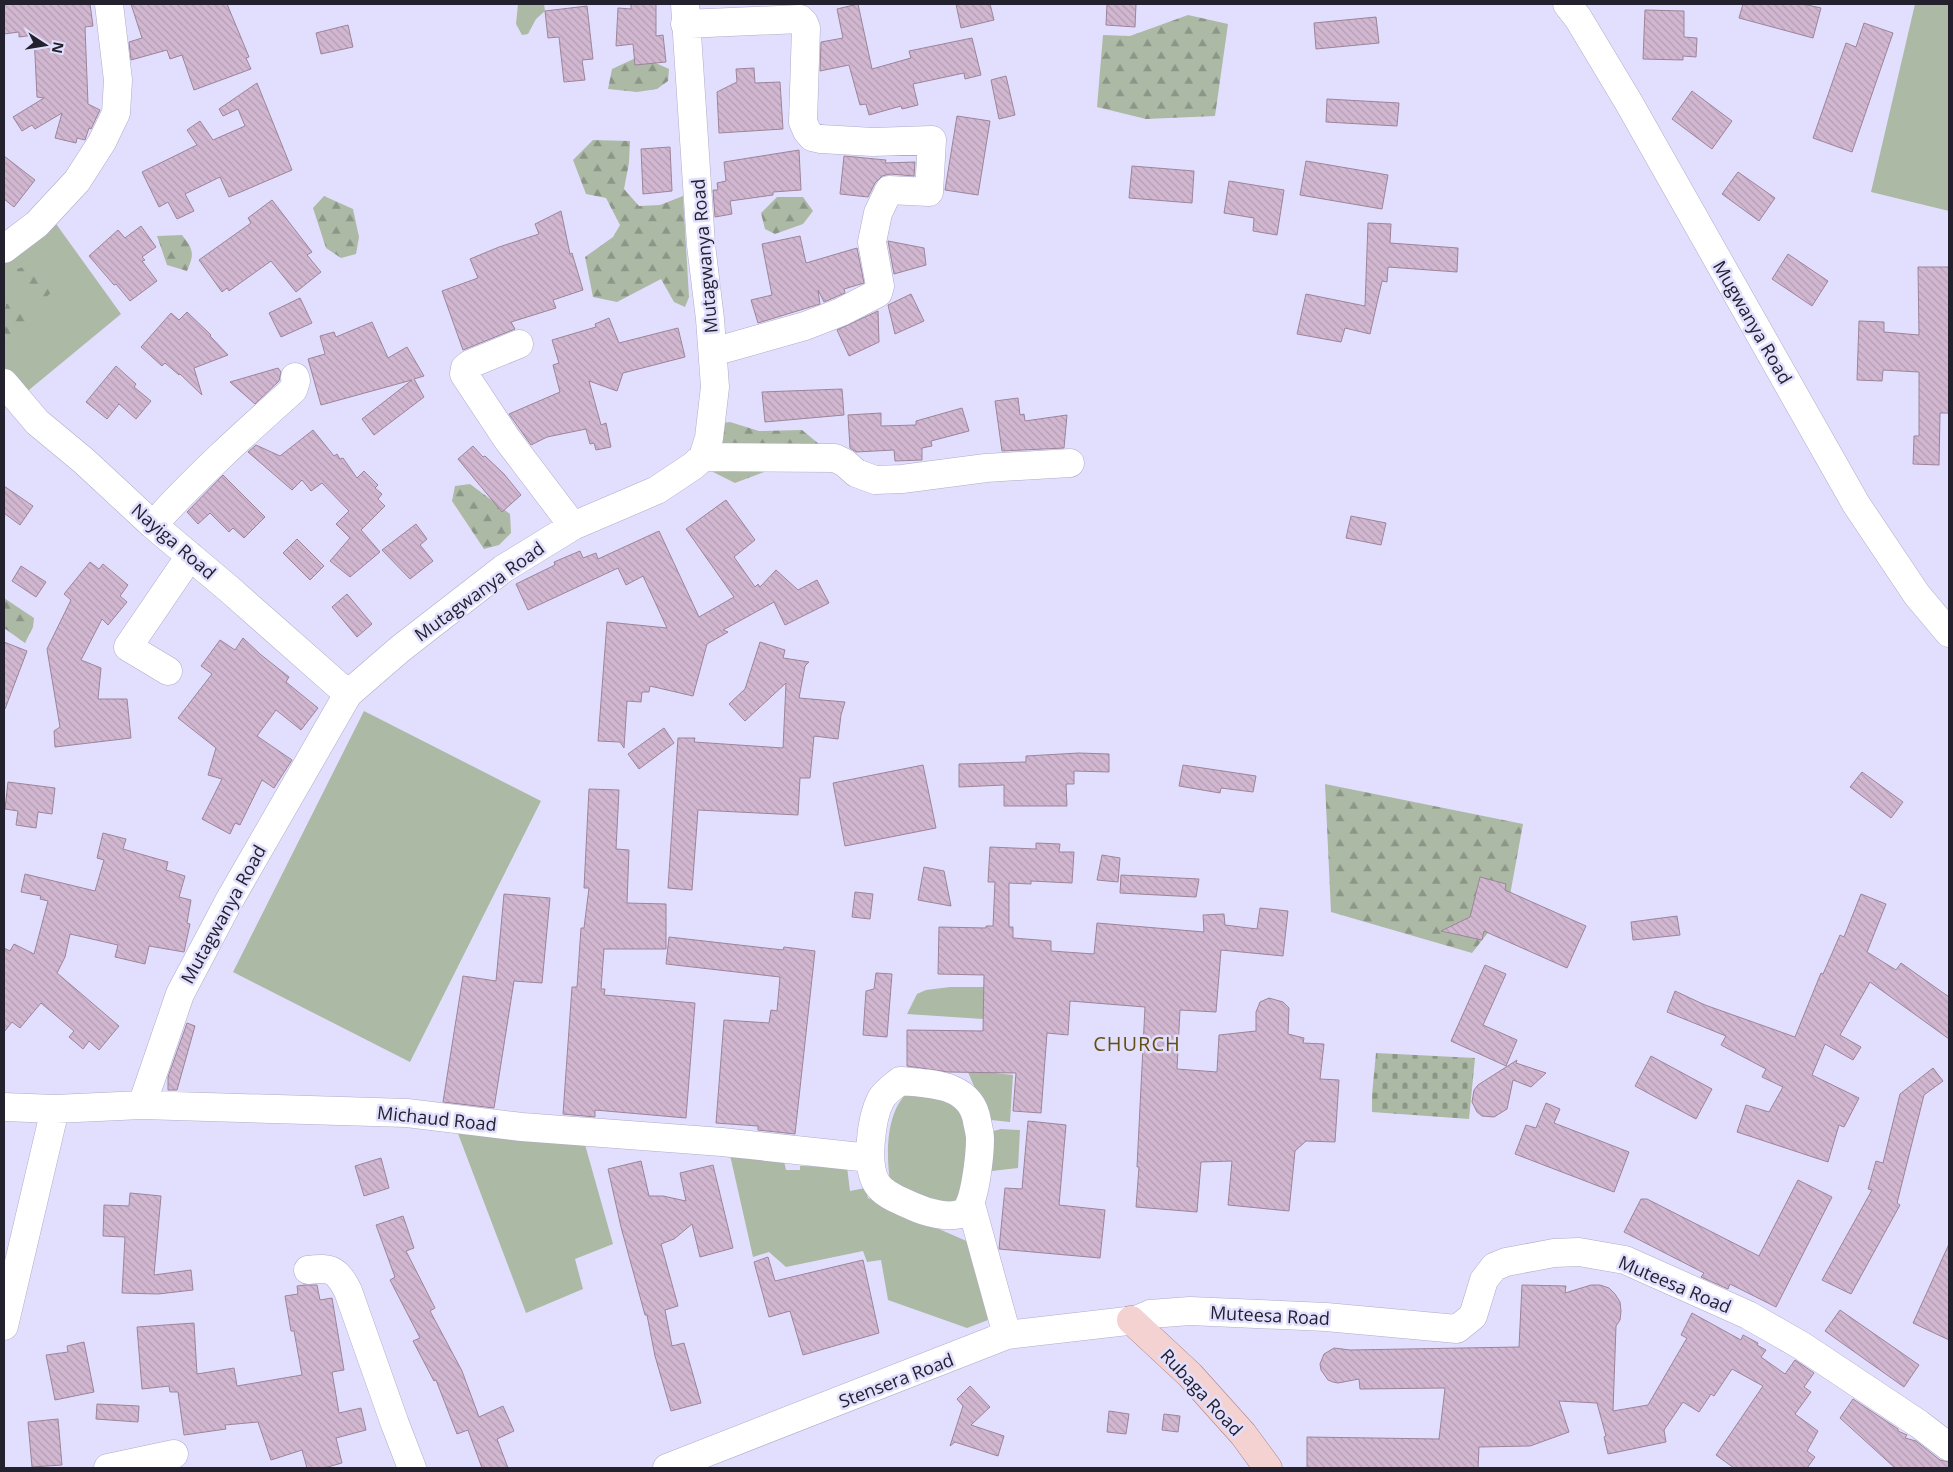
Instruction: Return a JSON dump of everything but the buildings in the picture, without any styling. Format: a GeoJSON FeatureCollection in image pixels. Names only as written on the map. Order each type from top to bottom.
{"type":"FeatureCollection","features":[{"type":"Feature","properties":{"kind":"main road","name":"Rubaga Road"},"geometry":{"type":"LineString","coordinates":[[1131,1320],[1190,1375],[1243,1434],[1268,1468]]}},
{"type":"Feature","properties":{"kind":"street"},"geometry":{"type":"LineString","coordinates":[[4,249],[37,224],[78,181],[102,142],[116,113],[118,80],[109,4]]}},
{"type":"Feature","properties":{"kind":"street","name":"Mugwanya Road"},"geometry":{"type":"LineString","coordinates":[[1567,4],[1578,18],[1629,103],[1856,504],[1917,595],[1949,634]]}},
{"type":"Feature","properties":{"kind":"street"},"geometry":{"type":"LineString","coordinates":[[685,14],[800,19],[806,28],[803,122],[812,137],[821,140],[873,142],[932,140],[929,192],[888,190],[878,213],[872,242],[880,286],[878,293],[841,312],[805,326],[713,352]]}},
{"type":"Feature","properties":{"kind":"street","name":"Mutagwanya Road"},"geometry":{"type":"LineString","coordinates":[[142,1105],[180,994],[234,893],[348,694],[400,649],[503,569],[573,526],[657,490],[694,466],[703,457],[709,438],[715,387],[701,245],[685,14]]}},
{"type":"Feature","properties":{"kind":"street"},"geometry":{"type":"LineString","coordinates":[[519,344],[470,364],[465,368],[464,374],[507,439],[573,526]]}},
{"type":"Feature","properties":{"kind":"street"},"geometry":{"type":"LineString","coordinates":[[153,525],[186,488],[294,390],[295,377]]}},
{"type":"Feature","properties":{"kind":"street","name":"Nayiga Road"},"geometry":{"type":"LineString","coordinates":[[4,383],[37,422],[84,461],[153,525],[348,694]]}},
{"type":"Feature","properties":{"kind":"street"},"geometry":{"type":"LineString","coordinates":[[703,457],[835,458],[845,463],[856,473],[876,480],[902,479],[986,468],[1070,463]]}},
{"type":"Feature","properties":{"kind":"street"},"geometry":{"type":"LineString","coordinates":[[168,672],[128,647],[190,556]]}},
{"type":"Feature","properties":{"kind":"street"},"geometry":{"type":"LineString","coordinates":[[971,1205],[964,1212],[953,1215],[918,1209],[889,1195],[876,1183],[870,1158],[873,1122],[881,1098],[900,1081],[952,1089],[969,1101],[976,1113],[980,1138],[971,1205],[1007,1335]]}},
{"type":"Feature","properties":{"kind":"street","name":"Michaud Road"},"geometry":{"type":"LineString","coordinates":[[4,1107],[55,1108],[142,1105],[407,1113],[522,1127],[722,1142],[870,1158]]}},
{"type":"Feature","properties":{"kind":"street"},"geometry":{"type":"LineString","coordinates":[[4,1326],[55,1108]]}},
{"type":"Feature","properties":{"kind":"street","name":"Muteesa Road"},"geometry":{"type":"LineString","coordinates":[[1131,1320],[1150,1314],[1190,1311],[1326,1317],[1457,1329],[1472,1316],[1484,1280],[1494,1267],[1506,1262],[1554,1253],[1579,1252],[1624,1260],[1748,1315],[1802,1346],[1949,1447]]}},
{"type":"Feature","properties":{"kind":"street"},"geometry":{"type":"LineString","coordinates":[[308,1270],[330,1269],[338,1274],[348,1291],[412,1468]]}},
{"type":"Feature","properties":{"kind":"street","name":"Stensera Road"},"geometry":{"type":"LineString","coordinates":[[667,1468],[1007,1335],[1131,1320]]}},
{"type":"Feature","properties":{"kind":"street"},"geometry":{"type":"LineString","coordinates":[[108,1468],[174,1454]]}},
{"type":"Feature","properties":{"kind":"green space"},"geometry":{"type":"Polygon","coordinates":[[[518,4],[544,4],[545,11],[536,19],[528,34],[522,35],[516,24],[518,4]]]}},
{"type":"Feature","properties":{"kind":"green space"},"geometry":{"type":"Polygon","coordinates":[[[1915,4],[1949,4],[1949,211],[1871,192],[1915,4]]]}},
{"type":"Feature","properties":{"kind":"green space"},"geometry":{"type":"Polygon","coordinates":[[[1188,15],[1228,24],[1215,116],[1146,119],[1097,107],[1103,35],[1130,36],[1188,15]]]}},
{"type":"Feature","properties":{"kind":"green space"},"geometry":{"type":"Polygon","coordinates":[[[640,56],[669,69],[668,81],[657,89],[637,92],[608,89],[612,69],[640,56]]]}},
{"type":"Feature","properties":{"kind":"green space"},"geometry":{"type":"Polygon","coordinates":[[[593,140],[630,141],[629,163],[624,189],[639,206],[660,205],[683,196],[689,297],[685,307],[674,302],[661,279],[617,302],[593,297],[585,257],[613,237],[620,225],[606,198],[586,194],[573,160],[593,140]]]}},
{"type":"Feature","properties":{"kind":"green space"},"geometry":{"type":"Polygon","coordinates":[[[324,196],[353,209],[359,237],[356,254],[341,258],[326,248],[313,208],[324,196]]]}},
{"type":"Feature","properties":{"kind":"green space"},"geometry":{"type":"Polygon","coordinates":[[[777,197],[803,197],[813,211],[803,224],[775,234],[765,229],[761,213],[777,197]]]}},
{"type":"Feature","properties":{"kind":"green space"},"geometry":{"type":"Polygon","coordinates":[[[54,221],[121,314],[18,399],[4,382],[4,334],[8,339],[6,304],[4,312],[4,258],[54,221]]]}},
{"type":"Feature","properties":{"kind":"green space"},"geometry":{"type":"Polygon","coordinates":[[[182,235],[192,252],[187,271],[167,265],[157,236],[182,235]]]}},
{"type":"Feature","properties":{"kind":"green space"},"geometry":{"type":"Polygon","coordinates":[[[36,263],[55,288],[43,301],[30,298],[19,288],[17,269],[36,263]]]}},
{"type":"Feature","properties":{"kind":"green space"},"geometry":{"type":"Polygon","coordinates":[[[27,302],[34,321],[20,335],[8,339],[4,334],[6,304],[27,302]]]}},
{"type":"Feature","properties":{"kind":"green space"},"geometry":{"type":"Polygon","coordinates":[[[730,422],[759,431],[802,430],[819,444],[813,463],[772,469],[735,483],[713,472],[714,439],[722,423],[730,422]]]}},
{"type":"Feature","properties":{"kind":"green space"},"geometry":{"type":"Polygon","coordinates":[[[470,484],[510,514],[511,533],[499,545],[484,549],[452,501],[455,486],[470,484]]]}},
{"type":"Feature","properties":{"kind":"green space"},"geometry":{"type":"Polygon","coordinates":[[[4,598],[34,618],[33,627],[25,643],[4,628],[4,598]]]}},
{"type":"Feature","properties":{"kind":"green space"},"geometry":{"type":"Polygon","coordinates":[[[364,711],[541,801],[410,1062],[233,972],[364,711]]]}},
{"type":"Feature","properties":{"kind":"green space"},"geometry":{"type":"Polygon","coordinates":[[[1325,784],[1523,824],[1510,895],[1501,916],[1472,953],[1331,912],[1325,784]]]}},
{"type":"Feature","properties":{"kind":"green space"},"geometry":{"type":"Polygon","coordinates":[[[950,987],[985,987],[983,1019],[907,1014],[917,994],[926,990],[950,987]]]}},
{"type":"Feature","properties":{"kind":"green space"},"geometry":{"type":"Polygon","coordinates":[[[1376,1053],[1475,1058],[1469,1119],[1372,1112],[1376,1053]]]}},
{"type":"Feature","properties":{"kind":"green space"},"geometry":{"type":"Polygon","coordinates":[[[967,1070],[1013,1075],[1010,1122],[991,1120],[984,1109],[967,1070]]]}},
{"type":"Feature","properties":{"kind":"green space"},"geometry":{"type":"Polygon","coordinates":[[[908,1092],[960,1098],[974,1157],[956,1203],[930,1200],[913,1194],[890,1181],[888,1158],[889,1134],[895,1110],[908,1092]]]}},
{"type":"Feature","properties":{"kind":"green space"},"geometry":{"type":"Polygon","coordinates":[[[1001,1129],[1020,1130],[1018,1168],[983,1172],[990,1132],[1001,1129]]]}},
{"type":"Feature","properties":{"kind":"green space"},"geometry":{"type":"Polygon","coordinates":[[[457,1131],[584,1141],[613,1244],[575,1259],[583,1289],[526,1313],[457,1131]]]}},
{"type":"Feature","properties":{"kind":"green space"},"geometry":{"type":"Polygon","coordinates":[[[730,1155],[784,1161],[786,1170],[800,1170],[800,1166],[847,1167],[850,1191],[865,1188],[868,1198],[971,1243],[988,1320],[967,1328],[888,1300],[881,1260],[867,1262],[863,1251],[786,1267],[769,1252],[753,1257],[730,1155]]]}},
{"type":"Feature","properties":{"kind":"district","name":"CHURCH"},"geometry":{"type":"Point","coordinates":[1137,1043]}}]}
